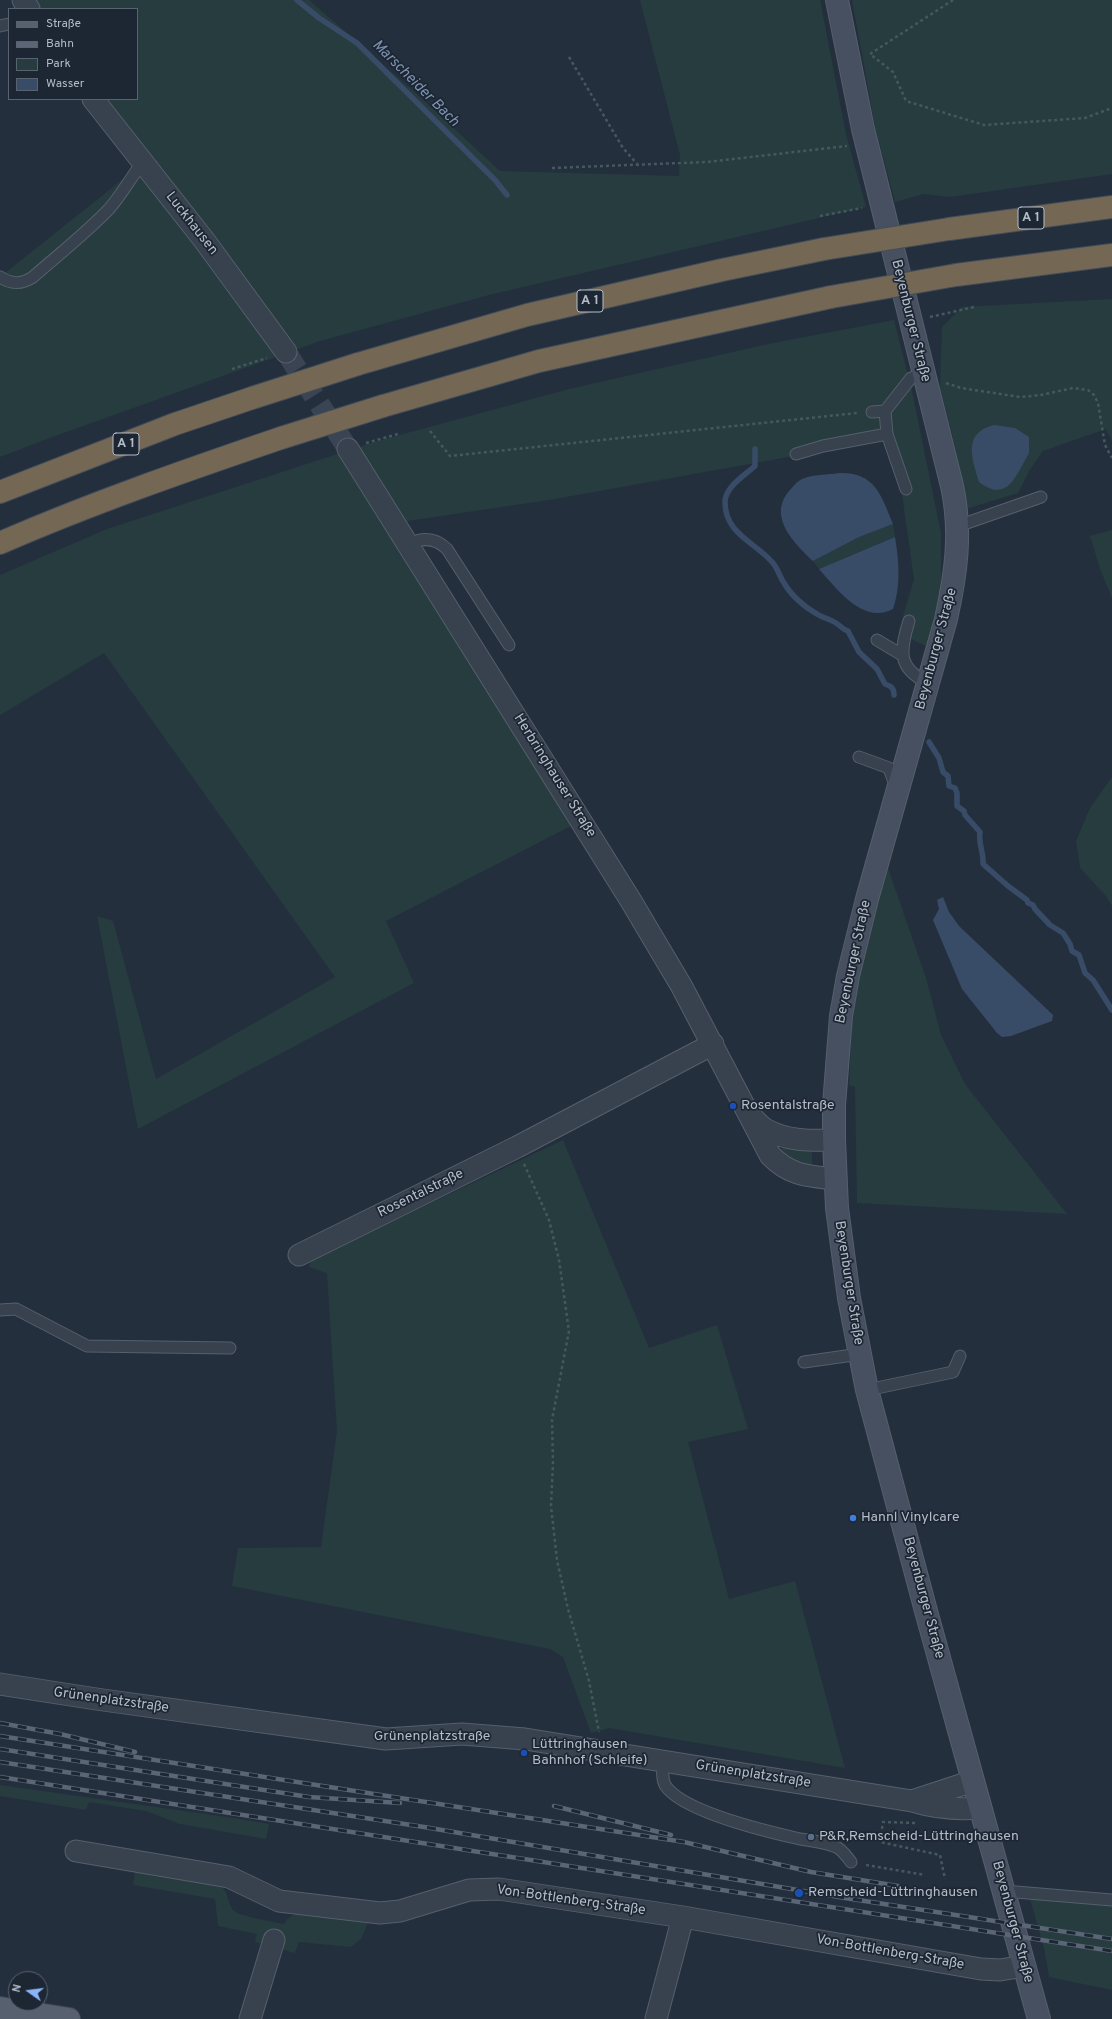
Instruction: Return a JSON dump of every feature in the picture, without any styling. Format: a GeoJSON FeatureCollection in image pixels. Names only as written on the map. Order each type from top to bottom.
{"type":"FeatureCollection","features":[{"type":"Feature","properties":{"kind":"highway","name":"A 1"},"geometry":{"type":"LineString","coordinates":[[0,492],[175,424],[252,398],[358,364],[527,315],[722,270],[824,249],[949,228],[1112,207]]}},
{"type":"Feature","properties":{"kind":"highway"},"geometry":{"type":"LineString","coordinates":[[0,543],[33,529],[208,463],[281,438],[383,406],[539,361],[831,297],[956,275],[1112,255]]}},
{"type":"Feature","properties":{"kind":"main road","name":"Beyenburger Straße"},"geometry":{"type":"LineString","coordinates":[[837,0],[849,67],[867,144],[933,376],[957,509],[958,526],[958,557],[955,582],[867,898],[848,976],[840,1031],[834,1105],[835,1179],[842,1252],[867,1390],[926,1611],[1039,2019]]}},
{"type":"Feature","properties":{"kind":"main road"},"geometry":{"type":"LineString","coordinates":[[0,2008],[69,2019]]}},
{"type":"Feature","properties":{"kind":"street","name":"Luckhausen"},"geometry":{"type":"LineString","coordinates":[[94,100],[248,299],[277,355]]}},
{"type":"Feature","properties":{"kind":"street","name":"Herbringhauser Straße"},"geometry":{"type":"LineString","coordinates":[[356,446],[409,544],[614,872],[682,987],[713,1044],[763,1145],[781,1166],[792,1172],[835,1179]]}},
{"type":"Feature","properties":{"kind":"street","name":"Rosentalstraße"},"geometry":{"type":"LineString","coordinates":[[299,1255],[517,1147],[713,1044]]}},
{"type":"Feature","properties":{"kind":"street","name":"Herbringhauser Straße"},"geometry":{"type":"LineString","coordinates":[[747,1112],[764,1129],[781,1136],[798,1140],[834,1140]]}},
{"type":"Feature","properties":{"kind":"street","name":"Grünenplatzstraße"},"geometry":{"type":"LineString","coordinates":[[0,1684],[103,1700],[386,1739],[462,1734],[483,1735],[664,1761],[912,1801],[943,1809],[959,1810],[980,1808]]}},
{"type":"Feature","properties":{"kind":"street","name":"Grünenplatzstraße"},"geometry":{"type":"LineString","coordinates":[[912,1801],[973,1781]]}},
{"type":"Feature","properties":{"kind":"street","name":"Von-Bottlenberg-Straße"},"geometry":{"type":"LineString","coordinates":[[76,1851],[229,1877],[279,1901],[380,1913],[400,1911],[469,1890],[499,1889],[683,1917],[981,1969],[1000,1970],[1024,1966]]}},
{"type":"Feature","properties":{"kind":"street"},"geometry":{"type":"LineString","coordinates":[[656,2019],[683,1917]]}},
{"type":"Feature","properties":{"kind":"street"},"geometry":{"type":"LineString","coordinates":[[250,2019],[274,1940]]}},
{"type":"Feature","properties":{"kind":"lane"},"geometry":{"type":"LineString","coordinates":[[0,277],[8,282],[18,283],[26,282],[33,277],[108,210],[126,189],[133,175],[143,162]]}},
{"type":"Feature","properties":{"kind":"lane"},"geometry":{"type":"LineString","coordinates":[[906,489],[887,434],[885,411],[911,378],[933,376]]}},
{"type":"Feature","properties":{"kind":"lane"},"geometry":{"type":"LineString","coordinates":[[872,412],[885,411]]}},
{"type":"Feature","properties":{"kind":"lane"},"geometry":{"type":"LineString","coordinates":[[796,454],[823,446],[887,434]]}},
{"type":"Feature","properties":{"kind":"lane"},"geometry":{"type":"LineString","coordinates":[[958,526],[1041,497]]}},
{"type":"Feature","properties":{"kind":"lane"},"geometry":{"type":"LineString","coordinates":[[409,544],[416,540],[428,540],[441,544],[447,549],[509,645]]}},
{"type":"Feature","properties":{"kind":"lane"},"geometry":{"type":"LineString","coordinates":[[909,621],[904,638],[902,655],[908,668],[914,676],[928,683]]}},
{"type":"Feature","properties":{"kind":"lane"},"geometry":{"type":"LineString","coordinates":[[877,640],[902,655]]}},
{"type":"Feature","properties":{"kind":"lane"},"geometry":{"type":"LineString","coordinates":[[859,757],[889,768],[893,779],[899,785]]}},
{"type":"Feature","properties":{"kind":"lane"},"geometry":{"type":"LineString","coordinates":[[0,1310],[16,1309],[87,1346],[230,1348]]}},
{"type":"Feature","properties":{"kind":"lane"},"geometry":{"type":"LineString","coordinates":[[804,1362],[860,1354]]}},
{"type":"Feature","properties":{"kind":"lane"},"geometry":{"type":"LineString","coordinates":[[867,1390],[953,1372],[960,1356]]}},
{"type":"Feature","properties":{"kind":"lane"},"geometry":{"type":"LineString","coordinates":[[664,1761],[662,1773],[664,1784],[670,1790],[701,1810],[769,1831],[837,1847],[851,1862]]}},
{"type":"Feature","properties":{"kind":"lane"},"geometry":{"type":"LineString","coordinates":[[1004,1891],[1112,1900]]}},
{"type":"Feature","properties":{"kind":"path"},"geometry":{"type":"LineString","coordinates":[[953,0],[870,54],[893,72],[906,101],[984,125],[1085,118],[1112,108]]}},
{"type":"Feature","properties":{"kind":"path"},"geometry":{"type":"LineString","coordinates":[[569,57],[623,148],[638,165]]}},
{"type":"Feature","properties":{"kind":"path"},"geometry":{"type":"LineString","coordinates":[[552,168],[707,162],[867,144]]}},
{"type":"Feature","properties":{"kind":"path"},"geometry":{"type":"LineString","coordinates":[[820,216],[865,208]]}},
{"type":"Feature","properties":{"kind":"path"},"geometry":{"type":"LineString","coordinates":[[928,318],[974,308]]}},
{"type":"Feature","properties":{"kind":"path"},"geometry":{"type":"LineString","coordinates":[[232,369],[277,355]]}},
{"type":"Feature","properties":{"kind":"path"},"geometry":{"type":"LineString","coordinates":[[933,376],[961,388],[1005,396],[1029,397],[1048,394],[1062,389],[1082,388],[1088,390],[1094,395],[1098,403],[1105,445],[1112,458]]}},
{"type":"Feature","properties":{"kind":"path"},"geometry":{"type":"LineString","coordinates":[[430,431],[450,456],[859,413]]}},
{"type":"Feature","properties":{"kind":"path"},"geometry":{"type":"LineString","coordinates":[[356,446],[398,434]]}},
{"type":"Feature","properties":{"kind":"path"},"geometry":{"type":"LineString","coordinates":[[517,1147],[549,1220],[559,1260],[567,1315],[569,1331],[552,1420],[553,1463],[551,1506],[557,1560],[568,1610],[589,1682],[597,1720],[600,1751]]}},
{"type":"Feature","properties":{"kind":"path"},"geometry":{"type":"LineString","coordinates":[[922,1824],[883,1822],[880,1842],[940,1855],[945,1879]]}},
{"type":"Feature","properties":{"kind":"path"},"geometry":{"type":"LineString","coordinates":[[851,1862],[924,1875]]}},
{"type":"Feature","properties":{"kind":"green space"},"geometry":{"type":"Polygon","coordinates":[[[16,0],[309,0],[420,97],[500,171],[679,176],[680,155],[640,0],[820,0],[846,134],[866,207],[489,295],[320,341],[0,457],[0,277],[138,167],[83,100],[138,100],[138,8],[21,8],[16,0]]]}},
{"type":"Feature","properties":{"kind":"green space"},"geometry":{"type":"Polygon","coordinates":[[[852,0],[1112,0],[1112,174],[950,197],[924,194],[895,202],[875,126],[852,0]]]}},
{"type":"Feature","properties":{"kind":"green space"},"geometry":{"type":"Polygon","coordinates":[[[1112,299],[1112,441],[1106,429],[1043,451],[1029,471],[1018,493],[966,509],[955,446],[940,387],[942,327],[962,307],[1112,299]]]}},
{"type":"Feature","properties":{"kind":"green space"},"geometry":{"type":"Polygon","coordinates":[[[894,320],[912,391],[941,533],[941,590],[926,646],[898,633],[914,579],[894,438],[555,499],[408,521],[391,528],[571,826],[386,921],[414,983],[138,1129],[97,916],[113,921],[156,1079],[335,977],[104,653],[0,715],[0,575],[107,529],[374,442],[569,389],[768,344],[894,320]]]}},
{"type":"Feature","properties":{"kind":"green space"},"geometry":{"type":"Polygon","coordinates":[[[893,524],[895,537],[819,569],[813,561],[859,537],[893,524]]]}},
{"type":"Feature","properties":{"kind":"green space"},"geometry":{"type":"Polygon","coordinates":[[[1112,530],[1112,598],[1100,569],[1090,536],[1112,530]]]}},
{"type":"Feature","properties":{"kind":"green space"},"geometry":{"type":"Polygon","coordinates":[[[1112,777],[1112,906],[1106,896],[1080,868],[1076,841],[1090,808],[1112,777]]]}},
{"type":"Feature","properties":{"kind":"green space"},"geometry":{"type":"Polygon","coordinates":[[[887,865],[926,978],[941,1035],[965,1084],[1067,1214],[857,1203],[855,1087],[849,1085],[852,1020],[865,941],[887,865]]]}},
{"type":"Feature","properties":{"kind":"green space"},"geometry":{"type":"Polygon","coordinates":[[[563,1140],[649,1348],[717,1325],[748,1429],[688,1442],[729,1599],[795,1581],[845,1768],[609,1728],[591,1733],[563,1657],[550,1649],[232,1586],[238,1548],[321,1547],[337,1431],[327,1273],[309,1267],[311,1260],[563,1140]]]}},
{"type":"Feature","properties":{"kind":"green space"},"geometry":{"type":"Polygon","coordinates":[[[783,1146],[812,1150],[812,1164],[793,1164],[781,1151],[783,1146]]]}},
{"type":"Feature","properties":{"kind":"green space"},"geometry":{"type":"Polygon","coordinates":[[[0,1785],[269,1824],[266,1839],[180,1824],[146,1811],[89,1802],[86,1810],[0,1796],[0,1785]]]}},
{"type":"Feature","properties":{"kind":"green space"},"geometry":{"type":"Polygon","coordinates":[[[135,1870],[219,1884],[223,1887],[234,1911],[257,1919],[284,1924],[292,1915],[304,1911],[368,1923],[361,1939],[351,1947],[299,1942],[295,1953],[255,1942],[257,1934],[218,1926],[215,1899],[133,1885],[135,1870]]]}},
{"type":"Feature","properties":{"kind":"green space"},"geometry":{"type":"Polygon","coordinates":[[[1027,1888],[1112,1895],[1112,1990],[1049,1977],[1044,1948],[1027,1888]]]}},
{"type":"Feature","properties":{"kind":"water"},"geometry":{"type":"Polygon","coordinates":[[[994,425],[1015,428],[1029,437],[1029,453],[1020,470],[1010,484],[997,490],[989,488],[979,482],[972,456],[973,440],[977,434],[994,425]]]}},
{"type":"Feature","properties":{"kind":"water"},"geometry":{"type":"Polygon","coordinates":[[[839,473],[861,476],[869,481],[880,495],[893,524],[859,537],[813,561],[799,547],[786,529],[782,520],[781,511],[783,501],[789,491],[806,477],[839,473]]]}},
{"type":"Feature","properties":{"kind":"water"},"geometry":{"type":"Polygon","coordinates":[[[895,537],[898,555],[898,582],[896,600],[893,609],[882,613],[861,609],[842,595],[819,569],[895,537]]]}},
{"type":"Feature","properties":{"kind":"water"},"geometry":{"type":"Polygon","coordinates":[[[943,897],[949,912],[959,926],[1053,1015],[1052,1021],[1011,1036],[1002,1037],[997,1033],[962,989],[933,920],[939,909],[937,900],[943,897]]]}},
{"type":"Feature","properties":{"kind":"waterway","name":"Marscheider Bach"},"geometry":{"type":"LineString","coordinates":[[297,0],[319,18],[357,43],[495,180],[507,195]]}},
{"type":"Feature","properties":{"kind":"waterway","name":"Marscheider Bach"},"geometry":{"type":"LineString","coordinates":[[755,449],[755,466],[728,491],[725,502],[726,513],[730,522],[735,530],[772,562],[790,592],[798,600],[807,608],[838,624],[848,631],[859,652],[877,669],[885,684],[893,689],[894,695]]}},
{"type":"Feature","properties":{"kind":"waterway","name":"Marscheider Bach"},"geometry":{"type":"LineString","coordinates":[[929,742],[939,758],[943,772],[948,776],[949,786],[955,788],[957,793],[957,806],[964,811],[965,815],[980,832],[983,864],[1027,900],[1028,903],[1033,905],[1050,925],[1063,933],[1070,944],[1072,951],[1079,955],[1085,973],[1093,980],[1112,1010]]}},
{"type":"Feature","properties":{"kind":"tunnel"},"geometry":{"type":"LineString","coordinates":[[286,352],[348,449]]}},
{"type":"Feature","properties":{"kind":"railway"},"geometry":{"type":"LineString","coordinates":[[0,1723],[60,1734],[135,1752]]}},
{"type":"Feature","properties":{"kind":"railway"},"geometry":{"type":"LineString","coordinates":[[0,1736],[684,1842],[811,1872],[898,1886]]}},
{"type":"Feature","properties":{"kind":"railway"},"geometry":{"type":"LineString","coordinates":[[0,1749],[309,1797],[400,1803]]}},
{"type":"Feature","properties":{"kind":"railway"},"geometry":{"type":"LineString","coordinates":[[0,1762],[424,1827],[845,1898],[1112,1939]]}},
{"type":"Feature","properties":{"kind":"railway"},"geometry":{"type":"LineString","coordinates":[[0,1777],[1112,1951]]}},
{"type":"Feature","properties":{"kind":"railway"},"geometry":{"type":"LineString","coordinates":[[554,1806],[671,1835]]}},
{"type":"Feature","properties":{"kind":"place","name":"Rosentalstraße"},"geometry":{"type":"Point","coordinates":[733,1106]}},
{"type":"Feature","properties":{"kind":"place","name":"Hannl Vinylcare"},"geometry":{"type":"Point","coordinates":[853,1518]}},
{"type":"Feature","properties":{"kind":"place","name":"Lüttringhausen Bahnhof (Schleife)"},"geometry":{"type":"Point","coordinates":[524,1753]}},
{"type":"Feature","properties":{"kind":"place","name":"P&R,Remscheid-Lüttringhausen"},"geometry":{"type":"Point","coordinates":[811,1837]}},
{"type":"Feature","properties":{"kind":"place","name":"Remscheid-Lüttringhausen"},"geometry":{"type":"Point","coordinates":[799,1893]}}]}
